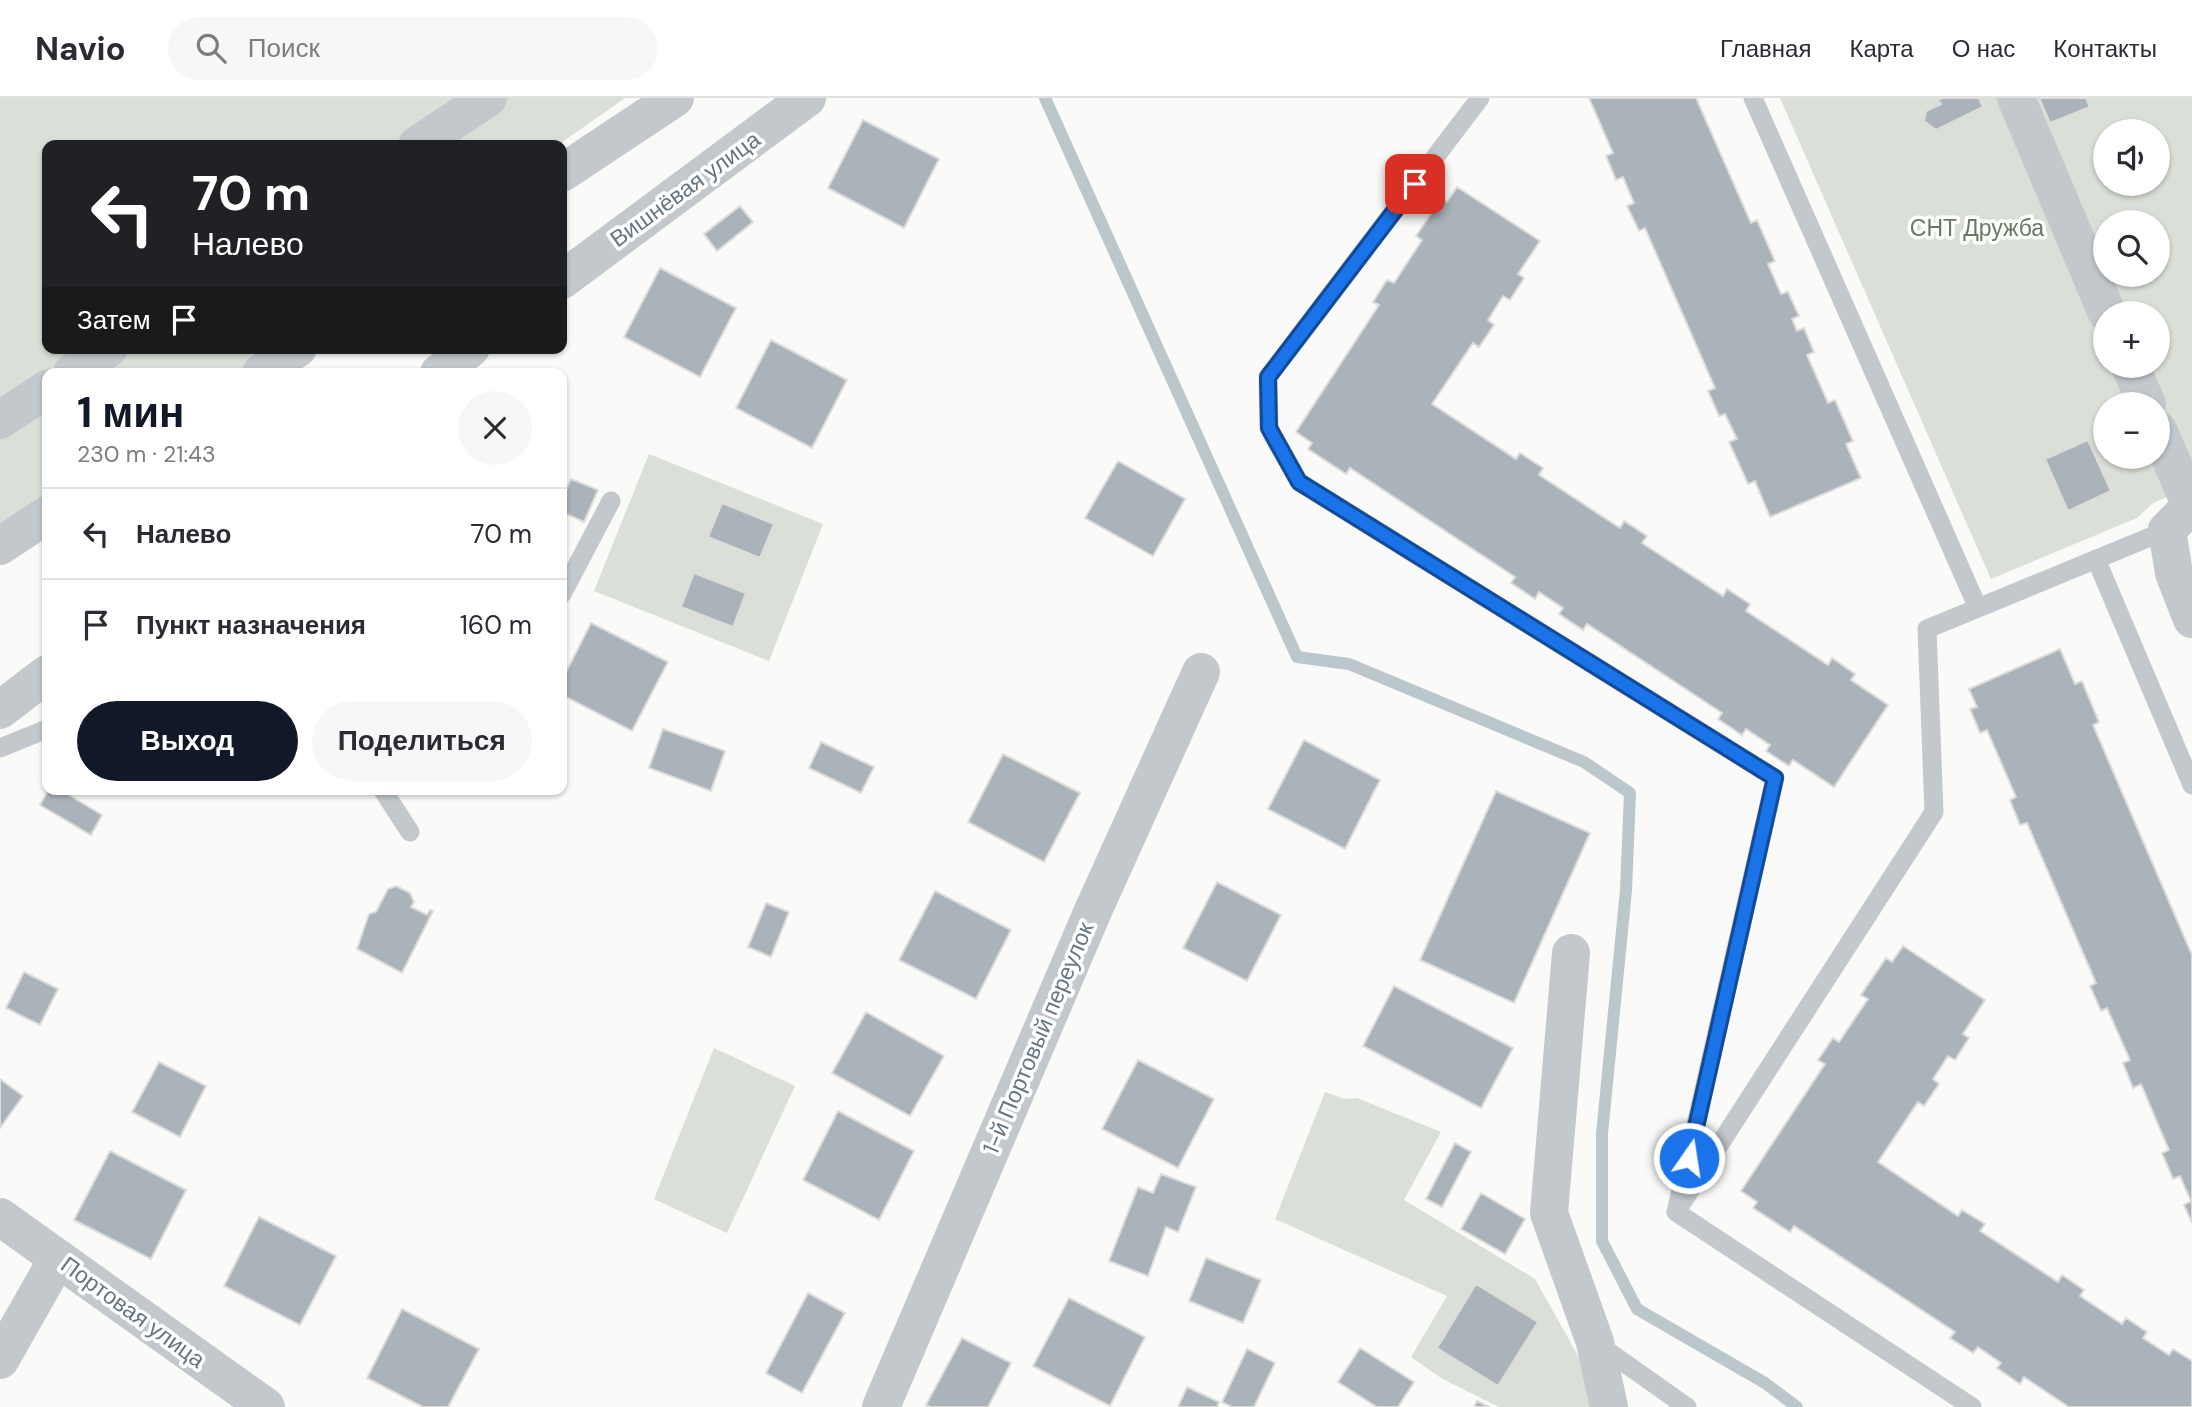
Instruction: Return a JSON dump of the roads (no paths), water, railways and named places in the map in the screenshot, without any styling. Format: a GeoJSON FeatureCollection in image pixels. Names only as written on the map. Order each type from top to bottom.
{"type":"FeatureCollection","features":[{"type":"Feature","properties":{"kind":"street"},"geometry":{"type":"LineString","coordinates":[[425,140],[488,98]]}},
{"type":"Feature","properties":{"kind":"street"},"geometry":{"type":"LineString","coordinates":[[567,170],[675,98]]}},
{"type":"Feature","properties":{"kind":"street","name":"Вишнёвая улица"},"geometry":{"type":"LineString","coordinates":[[567,276],[807,98]]}},
{"type":"Feature","properties":{"kind":"street"},"geometry":{"type":"LineString","coordinates":[[2016,98],[2102,301]]}},
{"type":"Feature","properties":{"kind":"street"},"geometry":{"type":"LineString","coordinates":[[79,368],[100,354]]}},
{"type":"Feature","properties":{"kind":"street"},"geometry":{"type":"LineString","coordinates":[[268,368],[289,354]]}},
{"type":"Feature","properties":{"kind":"street"},"geometry":{"type":"LineString","coordinates":[[445,368],[463,354]]}},
{"type":"Feature","properties":{"kind":"street"},"geometry":{"type":"LineString","coordinates":[[0,420],[42,392]]}},
{"type":"Feature","properties":{"kind":"street"},"geometry":{"type":"LineString","coordinates":[[2170,469],[2183,514],[2174,573],[2192,619]]}},
{"type":"Feature","properties":{"kind":"street"},"geometry":{"type":"LineString","coordinates":[[0,546],[42,518]]}},
{"type":"Feature","properties":{"kind":"street","name":"1-й Портовый переулок"},"geometry":{"type":"LineString","coordinates":[[881,1407],[1092,913],[1201,672]]}},
{"type":"Feature","properties":{"kind":"street"},"geometry":{"type":"LineString","coordinates":[[0,710],[42,678]]}},
{"type":"Feature","properties":{"kind":"street"},"geometry":{"type":"LineString","coordinates":[[1571,953],[1549,1213],[1595,1342],[1609,1407]]}},
{"type":"Feature","properties":{"kind":"street","name":"Портовая улица"},"geometry":{"type":"LineString","coordinates":[[0,1217],[266,1407]]}},
{"type":"Feature","properties":{"kind":"street"},"geometry":{"type":"LineString","coordinates":[[0,1360],[58,1258]]}},
{"type":"Feature","properties":{"kind":"lane"},"geometry":{"type":"LineString","coordinates":[[1480,98],[1268,377],[1269,428],[1299,482],[1775,778],[1676,1212]]}},
{"type":"Feature","properties":{"kind":"lane"},"geometry":{"type":"LineString","coordinates":[[1753,98],[1977,606]]}},
{"type":"Feature","properties":{"kind":"lane"},"geometry":{"type":"LineString","coordinates":[[567,585],[611,501]]}},
{"type":"Feature","properties":{"kind":"lane"},"geometry":{"type":"LineString","coordinates":[[1676,1212],[1934,812],[1927,629],[1977,606],[2096,559],[2183,514]]}},
{"type":"Feature","properties":{"kind":"lane"},"geometry":{"type":"LineString","coordinates":[[2096,559],[2192,785]]}},
{"type":"Feature","properties":{"kind":"lane"},"geometry":{"type":"LineString","coordinates":[[0,748],[42,731]]}},
{"type":"Feature","properties":{"kind":"lane"},"geometry":{"type":"LineString","coordinates":[[386,795],[410,832]]}},
{"type":"Feature","properties":{"kind":"lane"},"geometry":{"type":"LineString","coordinates":[[1676,1212],[1972,1407]]}},
{"type":"Feature","properties":{"kind":"lane"},"geometry":{"type":"LineString","coordinates":[[1595,1342],[1687,1407]]}},
{"type":"Feature","properties":{"kind":"waterway"},"geometry":{"type":"LineString","coordinates":[[1045,98],[1297,657],[1349,664],[1584,762],[1630,793],[1626,890],[1602,1134],[1602,1241],[1637,1309],[1765,1383],[1797,1407]]}},
{"type":"Feature","properties":{"kind":"park label","name":"СНТ Дружба"},"geometry":{"type":"Point","coordinates":[1977,228]}}]}
